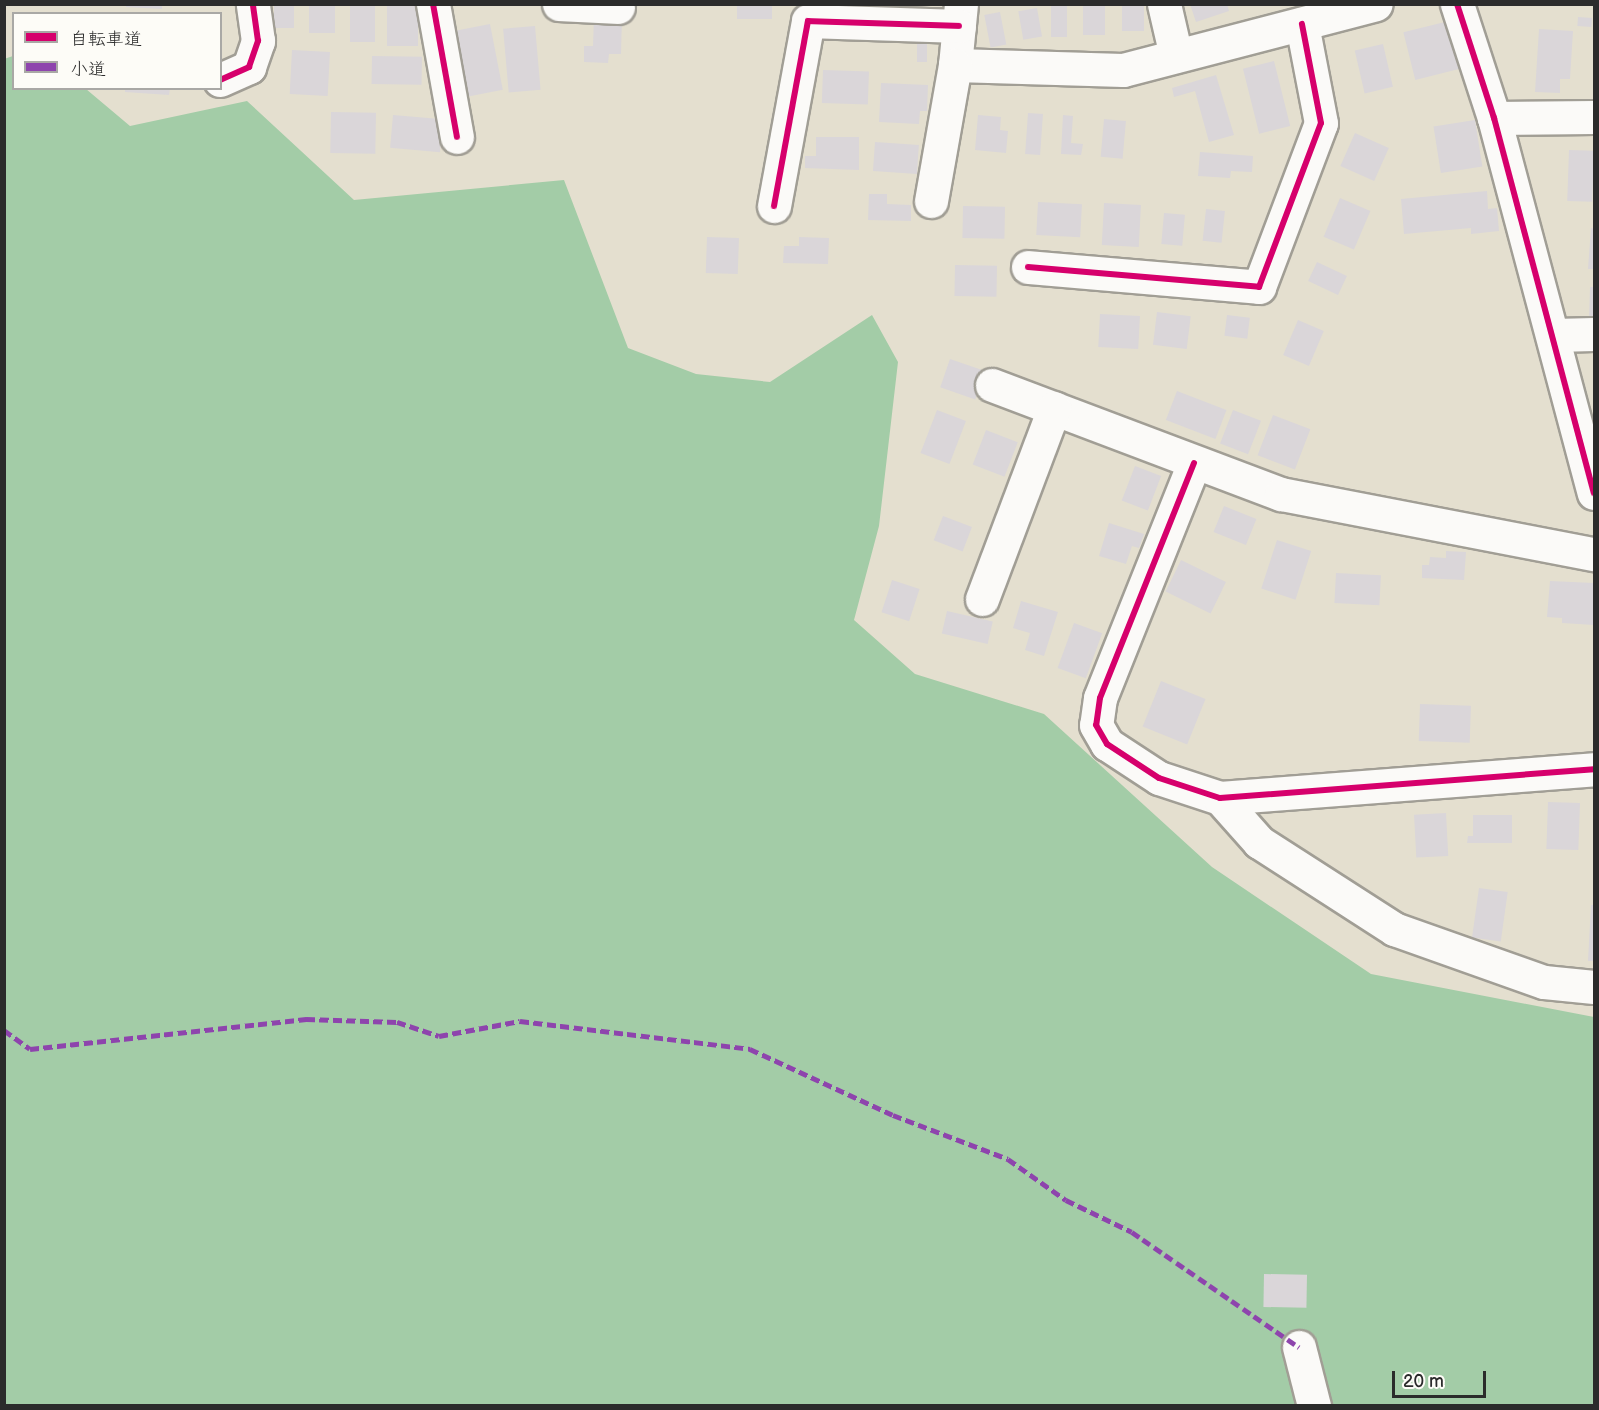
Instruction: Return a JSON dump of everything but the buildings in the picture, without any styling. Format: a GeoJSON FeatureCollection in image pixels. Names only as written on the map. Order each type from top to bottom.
{"type":"FeatureCollection","features":[{"type":"Feature","properties":{"kind":"street"},"geometry":{"type":"LineString","coordinates":[[222,79],[249,67],[258,41],[253,4]]}},
{"type":"Feature","properties":{"kind":"street"},"geometry":{"type":"LineString","coordinates":[[433,4],[458,137]]}},
{"type":"Feature","properties":{"kind":"street"},"geometry":{"type":"LineString","coordinates":[[559,4],[618,7]]}},
{"type":"Feature","properties":{"kind":"street"},"geometry":{"type":"LineString","coordinates":[[1164,4],[1176,56]]}},
{"type":"Feature","properties":{"kind":"street"},"geometry":{"type":"LineString","coordinates":[[955,66],[1123,70],[1376,4]]}},
{"type":"Feature","properties":{"kind":"street"},"geometry":{"type":"LineString","coordinates":[[1457,4],[1494,118],[1554,335],[1594,493]]}},
{"type":"Feature","properties":{"kind":"street"},"geometry":{"type":"LineString","coordinates":[[774,206],[808,21],[960,15],[955,66],[931,201]]}},
{"type":"Feature","properties":{"kind":"street"},"geometry":{"type":"LineString","coordinates":[[1028,267],[1259,287],[1321,123],[1302,24]]}},
{"type":"Feature","properties":{"kind":"street"},"geometry":{"type":"LineString","coordinates":[[1494,118],[1594,117]]}},
{"type":"Feature","properties":{"kind":"street"},"geometry":{"type":"LineString","coordinates":[[1554,335],[1594,334]]}},
{"type":"Feature","properties":{"kind":"street"},"geometry":{"type":"LineString","coordinates":[[992,385],[1281,494],[1594,554]]}},
{"type":"Feature","properties":{"kind":"street"},"geometry":{"type":"LineString","coordinates":[[982,599],[1054,408]]}},
{"type":"Feature","properties":{"kind":"street"},"geometry":{"type":"LineString","coordinates":[[1194,463],[1100,698],[1096,725],[1107,744],[1159,778],[1220,798],[1594,769]]}},
{"type":"Feature","properties":{"kind":"street"},"geometry":{"type":"LineString","coordinates":[[1220,798],[1259,842],[1394,929],[1544,982],[1594,987]]}},
{"type":"Feature","properties":{"kind":"street"},"geometry":{"type":"LineString","coordinates":[[1299,1347],[1314,1406]]}},
{"type":"Feature","properties":{"kind":"green space"},"geometry":{"type":"Polygon","coordinates":[[[12,56],[12,90],[87,90],[130,126],[247,101],[354,200],[564,180],[628,348],[696,374],[770,382],[872,315],[898,362],[879,526],[854,620],[915,674],[1044,714],[1212,867],[1371,974],[1594,1017],[1594,1405],[5,1405],[4,59],[12,56]]]}},
{"type":"Feature","properties":{"kind":"marked path"},"geometry":{"type":"LineString","coordinates":[[4,1030],[30,1049],[306,1019],[397,1022],[439,1036],[520,1021],[750,1049],[893,1115],[1008,1159],[1066,1200],[1132,1232],[1299,1347]]}},
{"type":"Feature","properties":{"kind":"cycle path"},"geometry":{"type":"LineString","coordinates":[[222,79],[249,67],[258,41],[253,4]]}},
{"type":"Feature","properties":{"kind":"cycle path"},"geometry":{"type":"LineString","coordinates":[[433,4],[457,137]]}},
{"type":"Feature","properties":{"kind":"cycle path"},"geometry":{"type":"LineString","coordinates":[[1457,4],[1494,118],[1594,493]]}},
{"type":"Feature","properties":{"kind":"cycle path"},"geometry":{"type":"LineString","coordinates":[[774,206],[808,21],[959,26]]}},
{"type":"Feature","properties":{"kind":"cycle path"},"geometry":{"type":"LineString","coordinates":[[1028,267],[1259,287],[1321,123],[1302,24]]}},
{"type":"Feature","properties":{"kind":"cycle path"},"geometry":{"type":"LineString","coordinates":[[1194,463],[1100,698],[1096,725],[1107,744],[1159,778],[1220,798],[1594,769]]}}]}
